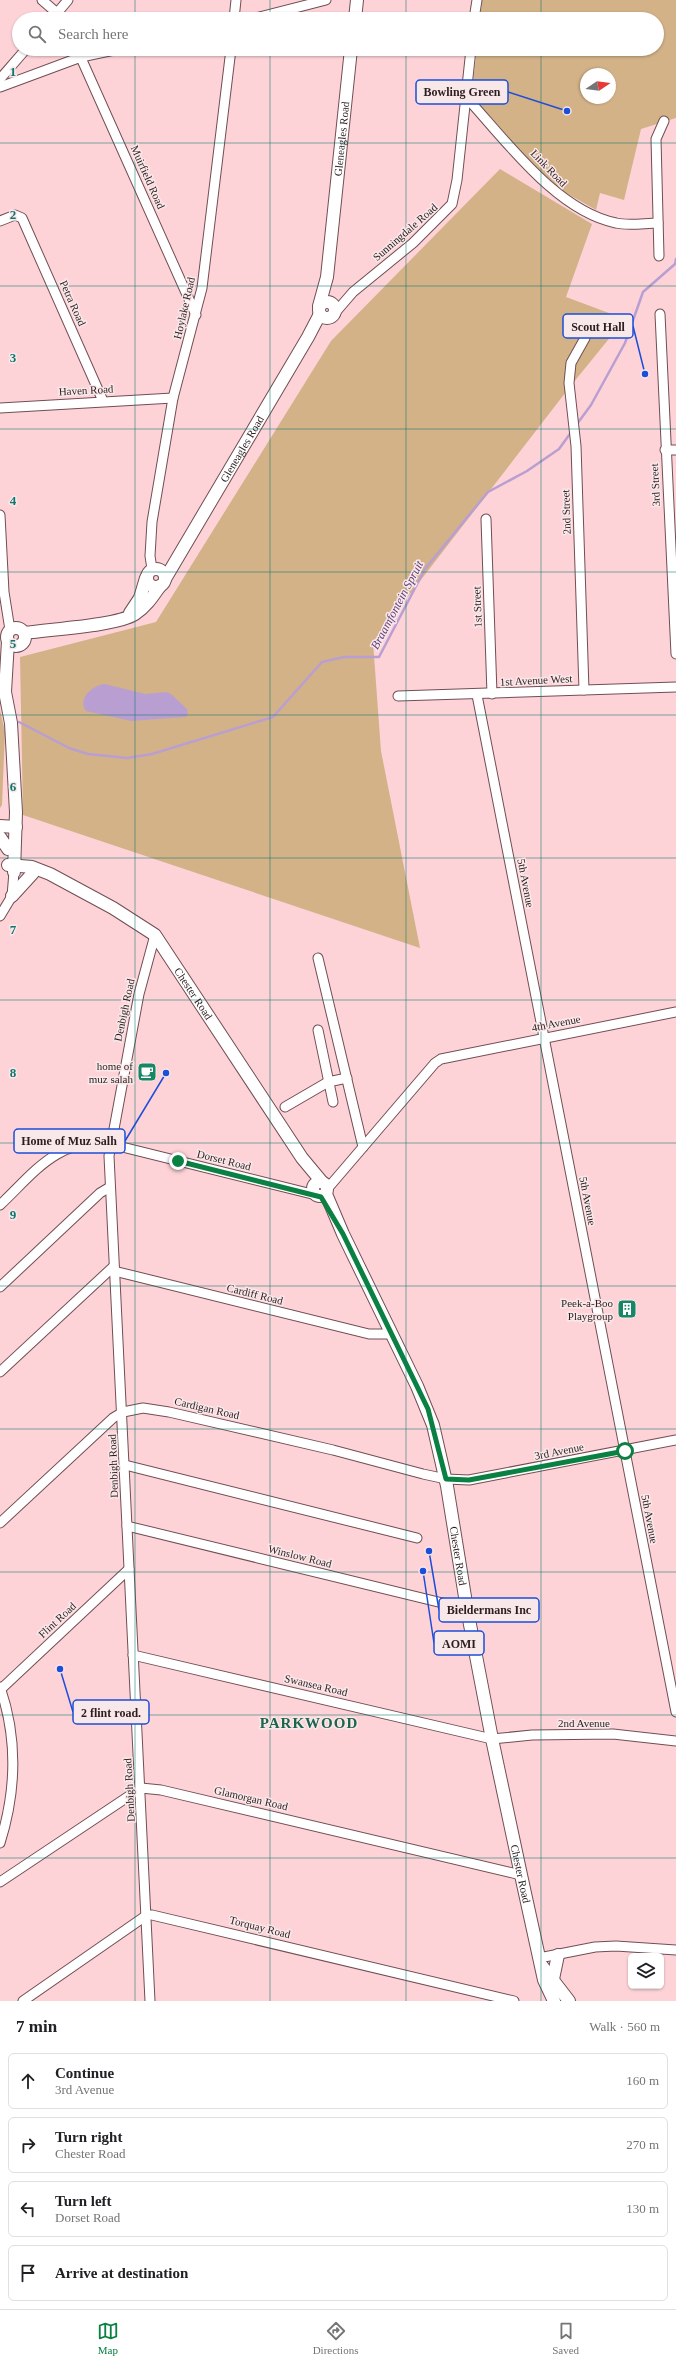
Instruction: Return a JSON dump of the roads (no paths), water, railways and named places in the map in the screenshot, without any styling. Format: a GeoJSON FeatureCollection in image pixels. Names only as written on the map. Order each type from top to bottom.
{"type":"FeatureCollection","features":[{"type":"Feature","properties":{"kind":"street"},"geometry":{"type":"LineString","coordinates":[[42,0],[52,12]]}},
{"type":"Feature","properties":{"kind":"street"},"geometry":{"type":"LineString","coordinates":[[60,12],[68,0]]}},
{"type":"Feature","properties":{"kind":"street"},"geometry":{"type":"LineString","coordinates":[[235,12],[236,0]]}},
{"type":"Feature","properties":{"kind":"street"},"geometry":{"type":"LineString","coordinates":[[279,12],[326,0]]}},
{"type":"Feature","properties":{"kind":"street"},"geometry":{"type":"LineString","coordinates":[[356,12],[357,0]]}},
{"type":"Feature","properties":{"kind":"street"},"geometry":{"type":"LineString","coordinates":[[475,12],[477,0]]}},
{"type":"Feature","properties":{"kind":"street"},"geometry":{"type":"LineString","coordinates":[[0,79],[20,56]]}},
{"type":"Feature","properties":{"kind":"street"},"geometry":{"type":"LineString","coordinates":[[0,87],[72,56]]}},
{"type":"Feature","properties":{"kind":"street","name":"Muirfield Road"},"geometry":{"type":"LineString","coordinates":[[80,56],[196,315]]}},
{"type":"Feature","properties":{"kind":"street","name":"Hoylake Road"},"geometry":{"type":"LineString","coordinates":[[152,572],[150,556],[152,522],[173,398],[202,288],[230,56]]}},
{"type":"Feature","properties":{"kind":"street","name":"Gleneagles Road"},"geometry":{"type":"LineString","coordinates":[[25,633],[103,623],[140,611],[162,583],[308,337],[327,309],[327,277],[351,56]]}},
{"type":"Feature","properties":{"kind":"street","name":"Sunningdale Road"},"geometry":{"type":"LineString","coordinates":[[327,309],[353,292],[446,212],[454,198],[470,56]]}},
{"type":"Feature","properties":{"kind":"street","name":"Link Road"},"geometry":{"type":"LineString","coordinates":[[465,96],[546,185],[565,200],[614,223],[658,223]]}},
{"type":"Feature","properties":{"kind":"street"},"geometry":{"type":"LineString","coordinates":[[659,256],[656,139],[664,121]]}},
{"type":"Feature","properties":{"kind":"street","name":"Petra Road"},"geometry":{"type":"LineString","coordinates":[[0,221],[13,215],[19,215],[24,222],[103,401]]}},
{"type":"Feature","properties":{"kind":"street","name":"3rd Street"},"geometry":{"type":"LineString","coordinates":[[660,314],[665,450],[676,654]]}},
{"type":"Feature","properties":{"kind":"street","name":"2nd Street"},"geometry":{"type":"LineString","coordinates":[[584,690],[576,446],[570,399],[569,375],[571,363],[585,338]]}},
{"type":"Feature","properties":{"kind":"street","name":"Haven Road"},"geometry":{"type":"LineString","coordinates":[[0,408],[173,398]]}},
{"type":"Feature","properties":{"kind":"street"},"geometry":{"type":"LineString","coordinates":[[665,450],[676,450]]}},
{"type":"Feature","properties":{"kind":"street"},"geometry":{"type":"LineString","coordinates":[[0,515],[4,592],[9,635],[12,645],[20,646]]}},
{"type":"Feature","properties":{"kind":"street","name":"1st Street"},"geometry":{"type":"LineString","coordinates":[[486,519],[492,694]]}},
{"type":"Feature","properties":{"kind":"street"},"geometry":{"type":"LineString","coordinates":[[124,617],[136,605],[152,572],[175,561]]}},
{"type":"Feature","properties":{"kind":"street"},"geometry":{"type":"LineString","coordinates":[[152,572],[164,573],[162,583],[151,586],[152,572]]}},
{"type":"Feature","properties":{"kind":"street"},"geometry":{"type":"LineString","coordinates":[[7,661],[25,641],[25,633],[17,628],[9,635],[7,661],[5,692],[11,723],[14,774],[8,827],[12,844],[9,901]]}},
{"type":"Feature","properties":{"kind":"street","name":"1st Avenue West"},"geometry":{"type":"LineString","coordinates":[[398,696],[477,695],[676,687]]}},
{"type":"Feature","properties":{"kind":"street","name":"5th Avenue"},"geometry":{"type":"LineString","coordinates":[[477,695],[676,1712]]}},
{"type":"Feature","properties":{"kind":"street"},"geometry":{"type":"LineString","coordinates":[[0,837],[12,844],[36,871],[9,901],[0,916]]}},
{"type":"Feature","properties":{"kind":"street","name":"Chester Road"},"geometry":{"type":"LineString","coordinates":[[11,868],[36,871],[113,908],[155,935],[321,1189],[428,1409],[446,1479],[467,1609],[492,1739],[539,1961],[544,1980],[554,2001]]}},
{"type":"Feature","properties":{"kind":"street","name":"Denbigh Road"},"geometry":{"type":"LineString","coordinates":[[150,2001],[141,1788],[127,1526],[123,1412],[110,1187],[110,1144],[139,994],[155,935]]}},
{"type":"Feature","properties":{"kind":"street"},"geometry":{"type":"LineString","coordinates":[[318,958],[363,1147],[340,1175],[321,1189]]}},
{"type":"Feature","properties":{"kind":"street","name":"4th Avenue"},"geometry":{"type":"LineString","coordinates":[[363,1147],[435,1063],[441,1059],[544,1037],[676,1012]]}},
{"type":"Feature","properties":{"kind":"street"},"geometry":{"type":"LineString","coordinates":[[318,1030],[333,1102]]}},
{"type":"Feature","properties":{"kind":"street"},"geometry":{"type":"LineString","coordinates":[[285,1107],[328,1082],[347,1078]]}},
{"type":"Feature","properties":{"kind":"street","name":"Dorset Road"},"geometry":{"type":"LineString","coordinates":[[0,1205],[48,1160],[60,1152],[86,1143],[110,1144],[298,1191],[321,1189]]}},
{"type":"Feature","properties":{"kind":"street"},"geometry":{"type":"LineString","coordinates":[[0,1287],[100,1193],[110,1187]]}},
{"type":"Feature","properties":{"kind":"street"},"geometry":{"type":"LineString","coordinates":[[0,1372],[114,1269]]}},
{"type":"Feature","properties":{"kind":"street","name":"Cardiff Road"},"geometry":{"type":"LineString","coordinates":[[114,1269],[369,1334],[392,1334]]}},
{"type":"Feature","properties":{"kind":"street","name":"Cardigan Road"},"geometry":{"type":"LineString","coordinates":[[0,1523],[102,1426],[123,1412],[143,1408],[169,1412],[446,1479]]}},
{"type":"Feature","properties":{"kind":"street","name":"3rd Avenue"},"geometry":{"type":"LineString","coordinates":[[446,1479],[469,1480],[676,1440]]}},
{"type":"Feature","properties":{"kind":"street"},"geometry":{"type":"LineString","coordinates":[[125,1465],[417,1538]]}},
{"type":"Feature","properties":{"kind":"street","name":"Winslow Road"},"geometry":{"type":"LineString","coordinates":[[127,1526],[467,1609]]}},
{"type":"Feature","properties":{"kind":"street","name":"Flint Road"},"geometry":{"type":"LineString","coordinates":[[0,1688],[129,1569]]}},
{"type":"Feature","properties":{"kind":"street","name":"Swansea Road"},"geometry":{"type":"LineString","coordinates":[[133,1655],[492,1739]]}},
{"type":"Feature","properties":{"kind":"street"},"geometry":{"type":"LineString","coordinates":[[0,1688],[9,1718],[13,1745],[13,1774],[10,1804],[0,1843]]}},
{"type":"Feature","properties":{"kind":"street","name":"2nd Avenue"},"geometry":{"type":"LineString","coordinates":[[492,1739],[532,1735],[612,1734],[676,1741]]}},
{"type":"Feature","properties":{"kind":"street"},"geometry":{"type":"LineString","coordinates":[[0,1882],[141,1788]]}},
{"type":"Feature","properties":{"kind":"street","name":"Glamorgan Road"},"geometry":{"type":"LineString","coordinates":[[141,1788],[169,1791],[521,1875]]}},
{"type":"Feature","properties":{"kind":"street"},"geometry":{"type":"LineString","coordinates":[[23,2001],[147,1915]]}},
{"type":"Feature","properties":{"kind":"street","name":"Torquay Road"},"geometry":{"type":"LineString","coordinates":[[147,1915],[160,1915],[514,2001]]}},
{"type":"Feature","properties":{"kind":"street"},"geometry":{"type":"LineString","coordinates":[[539,1961],[558,1955],[595,1947],[616,1946],[676,1950]]}},
{"type":"Feature","properties":{"kind":"street"},"geometry":{"type":"LineString","coordinates":[[553,1979],[558,1955]]}},
{"type":"Feature","properties":{"kind":"street","name":"Chester Road"},"geometry":{"type":"LineString","coordinates":[[539,1961],[569,2001]]}},
{"type":"Feature","properties":{"kind":"waterway","name":"Braamfontein Spruit"},"geometry":{"type":"LineString","coordinates":[[577,424],[591,405],[625,343],[643,292],[675,264],[676,259]]}},
{"type":"Feature","properties":{"kind":"waterway","name":"Braamfontein Spruit"},"geometry":{"type":"LineString","coordinates":[[19,722],[69,748],[88,754],[127,758],[152,754],[273,717],[322,662],[344,657],[379,657],[425,569],[488,492],[527,471],[559,449],[572,431]]}},
{"type":"Feature","properties":{"kind":"place","name":"Bowling Green"},"geometry":{"type":"Point","coordinates":[567,111]}},
{"type":"Feature","properties":{"kind":"place","name":"Scout Hall"},"geometry":{"type":"Point","coordinates":[645,374]}},
{"type":"Feature","properties":{"kind":"place","name":"home of muz salah"},"geometry":{"type":"Point","coordinates":[147,1072]}},
{"type":"Feature","properties":{"kind":"place","name":"Home of Muz Salh"},"geometry":{"type":"Point","coordinates":[166,1073]}},
{"type":"Feature","properties":{"kind":"place","name":"Peek-a-Boo Playgroup"},"geometry":{"type":"Point","coordinates":[627,1309]}},
{"type":"Feature","properties":{"kind":"place","name":"Bieldermans Inc"},"geometry":{"type":"Point","coordinates":[429,1551]}},
{"type":"Feature","properties":{"kind":"place","name":"AOMI"},"geometry":{"type":"Point","coordinates":[423,1571]}},
{"type":"Feature","properties":{"kind":"place","name":"2 flint road."},"geometry":{"type":"Point","coordinates":[60,1669]}},
{"type":"Feature","properties":{"kind":"district","name":"PARKWOOD"},"geometry":{"type":"Point","coordinates":[309,1723]}}]}
